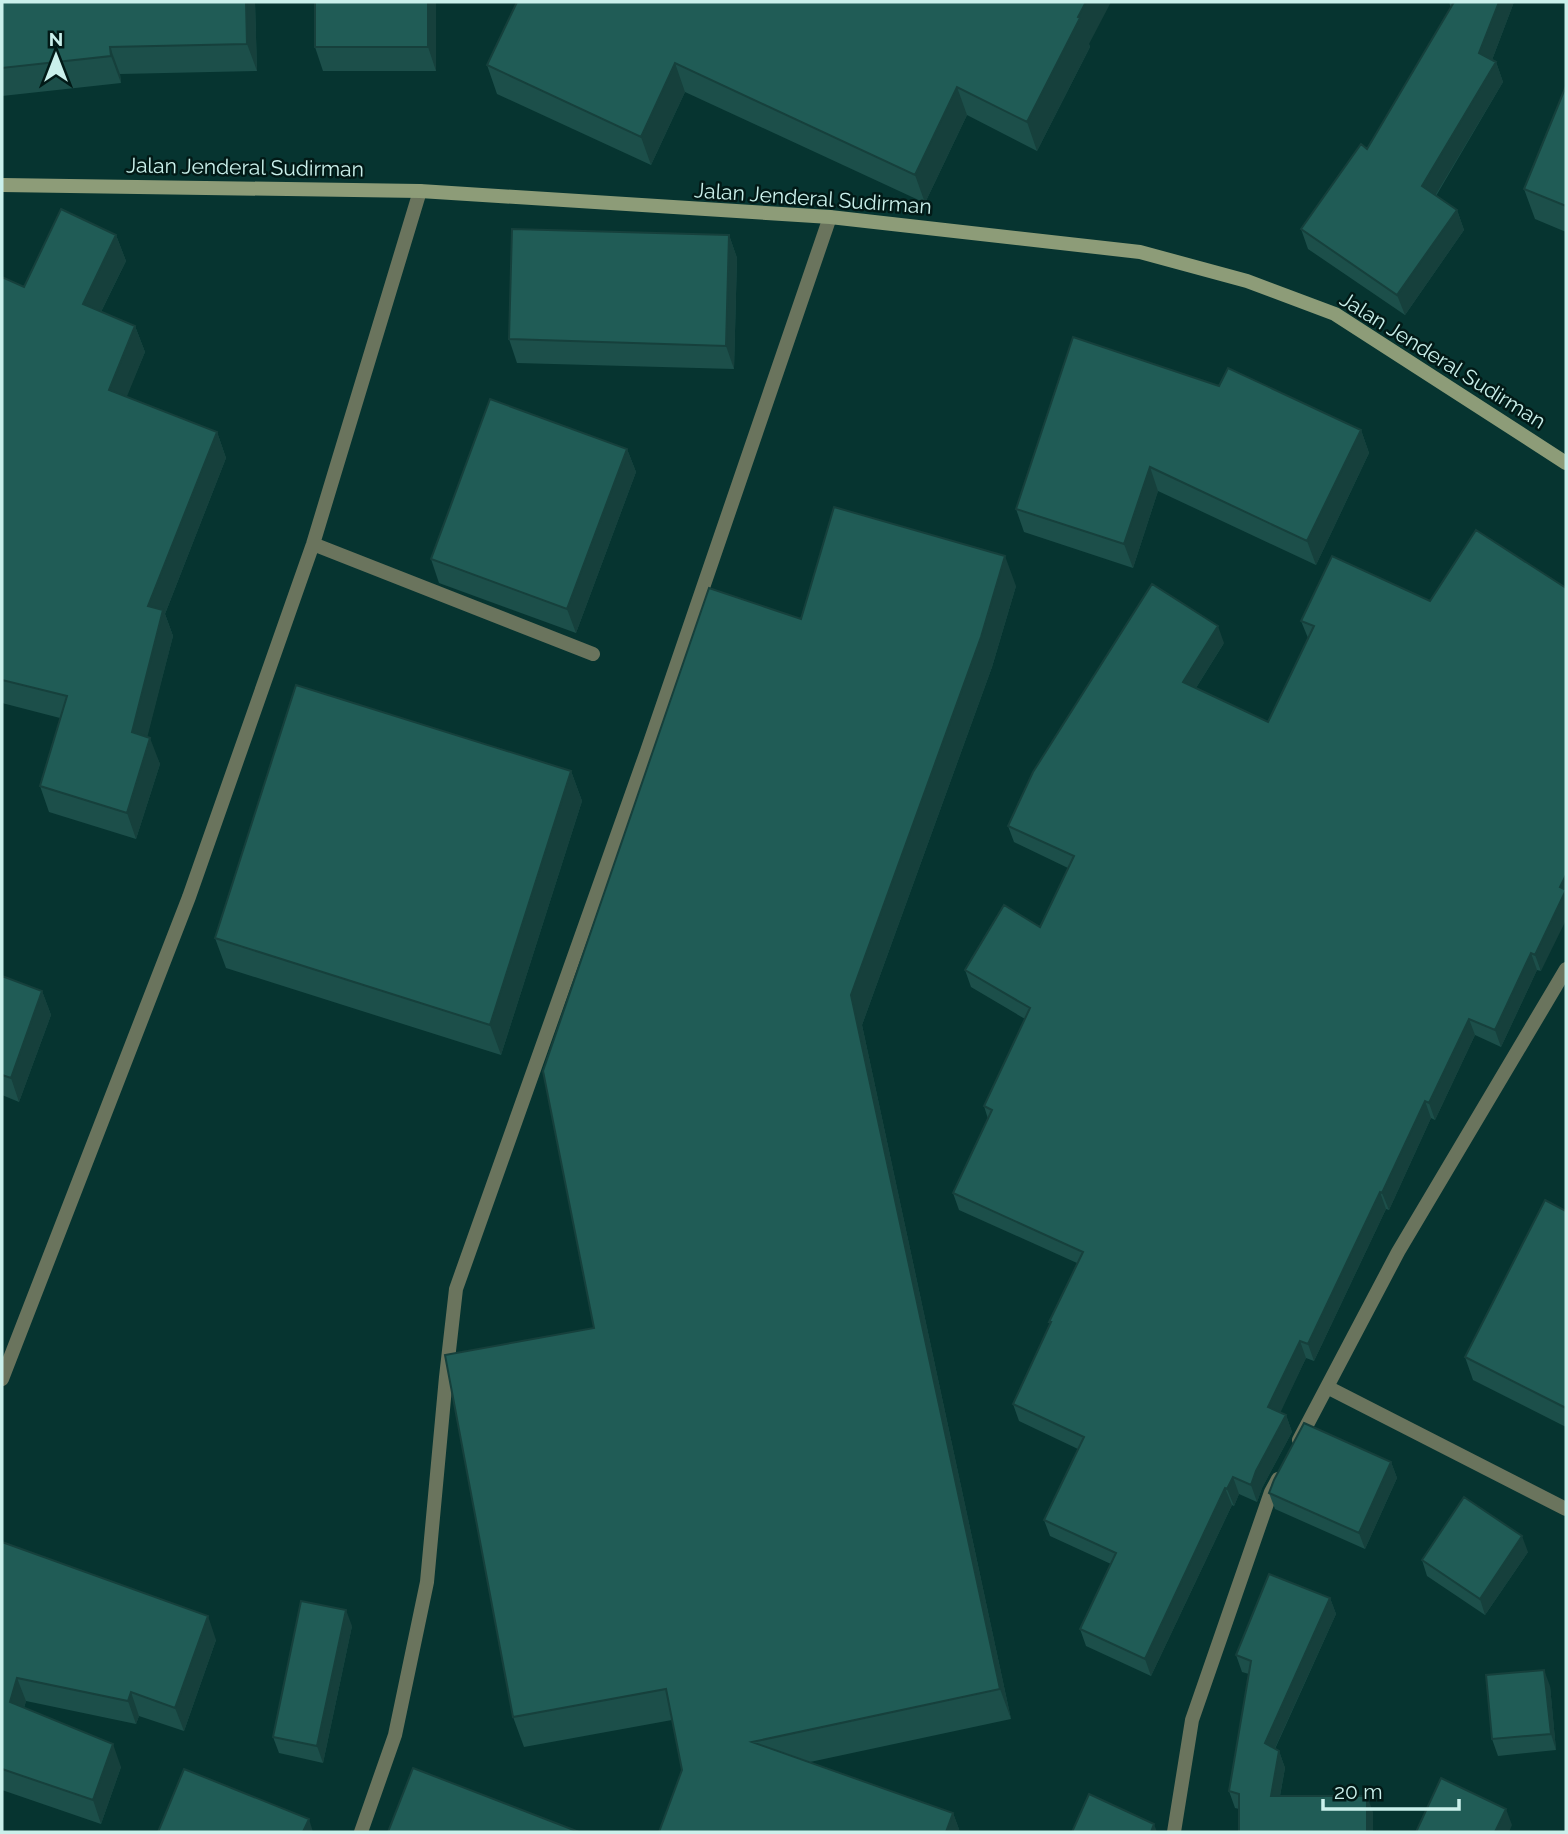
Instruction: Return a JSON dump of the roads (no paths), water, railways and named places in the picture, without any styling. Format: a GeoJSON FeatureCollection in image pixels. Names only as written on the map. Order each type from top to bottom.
{"type":"FeatureCollection","features":[{"type":"Feature","properties":{"kind":"main road","name":"Jalan Jenderal Sudirman"},"geometry":{"type":"LineString","coordinates":[[2,185],[420,191],[830,217],[1140,252],[1247,281],[1335,314],[1566,463]]}},
{"type":"Feature","properties":{"kind":"street"},"geometry":{"type":"LineString","coordinates":[[2,1379],[189,897],[313,544],[420,191]]}},
{"type":"Feature","properties":{"kind":"street"},"geometry":{"type":"LineString","coordinates":[[361,1832],[395,1735],[427,1582],[456,1289],[647,751],[830,217]]}},
{"type":"Feature","properties":{"kind":"street"},"geometry":{"type":"LineString","coordinates":[[313,544],[593,654]]}},
{"type":"Feature","properties":{"kind":"street"},"geometry":{"type":"LineString","coordinates":[[1174,1832],[1192,1720],[1271,1493],[1398,1252],[1566,970]]}},
{"type":"Feature","properties":{"kind":"street"},"geometry":{"type":"LineString","coordinates":[[1327,1387],[1566,1509]]}}]}
